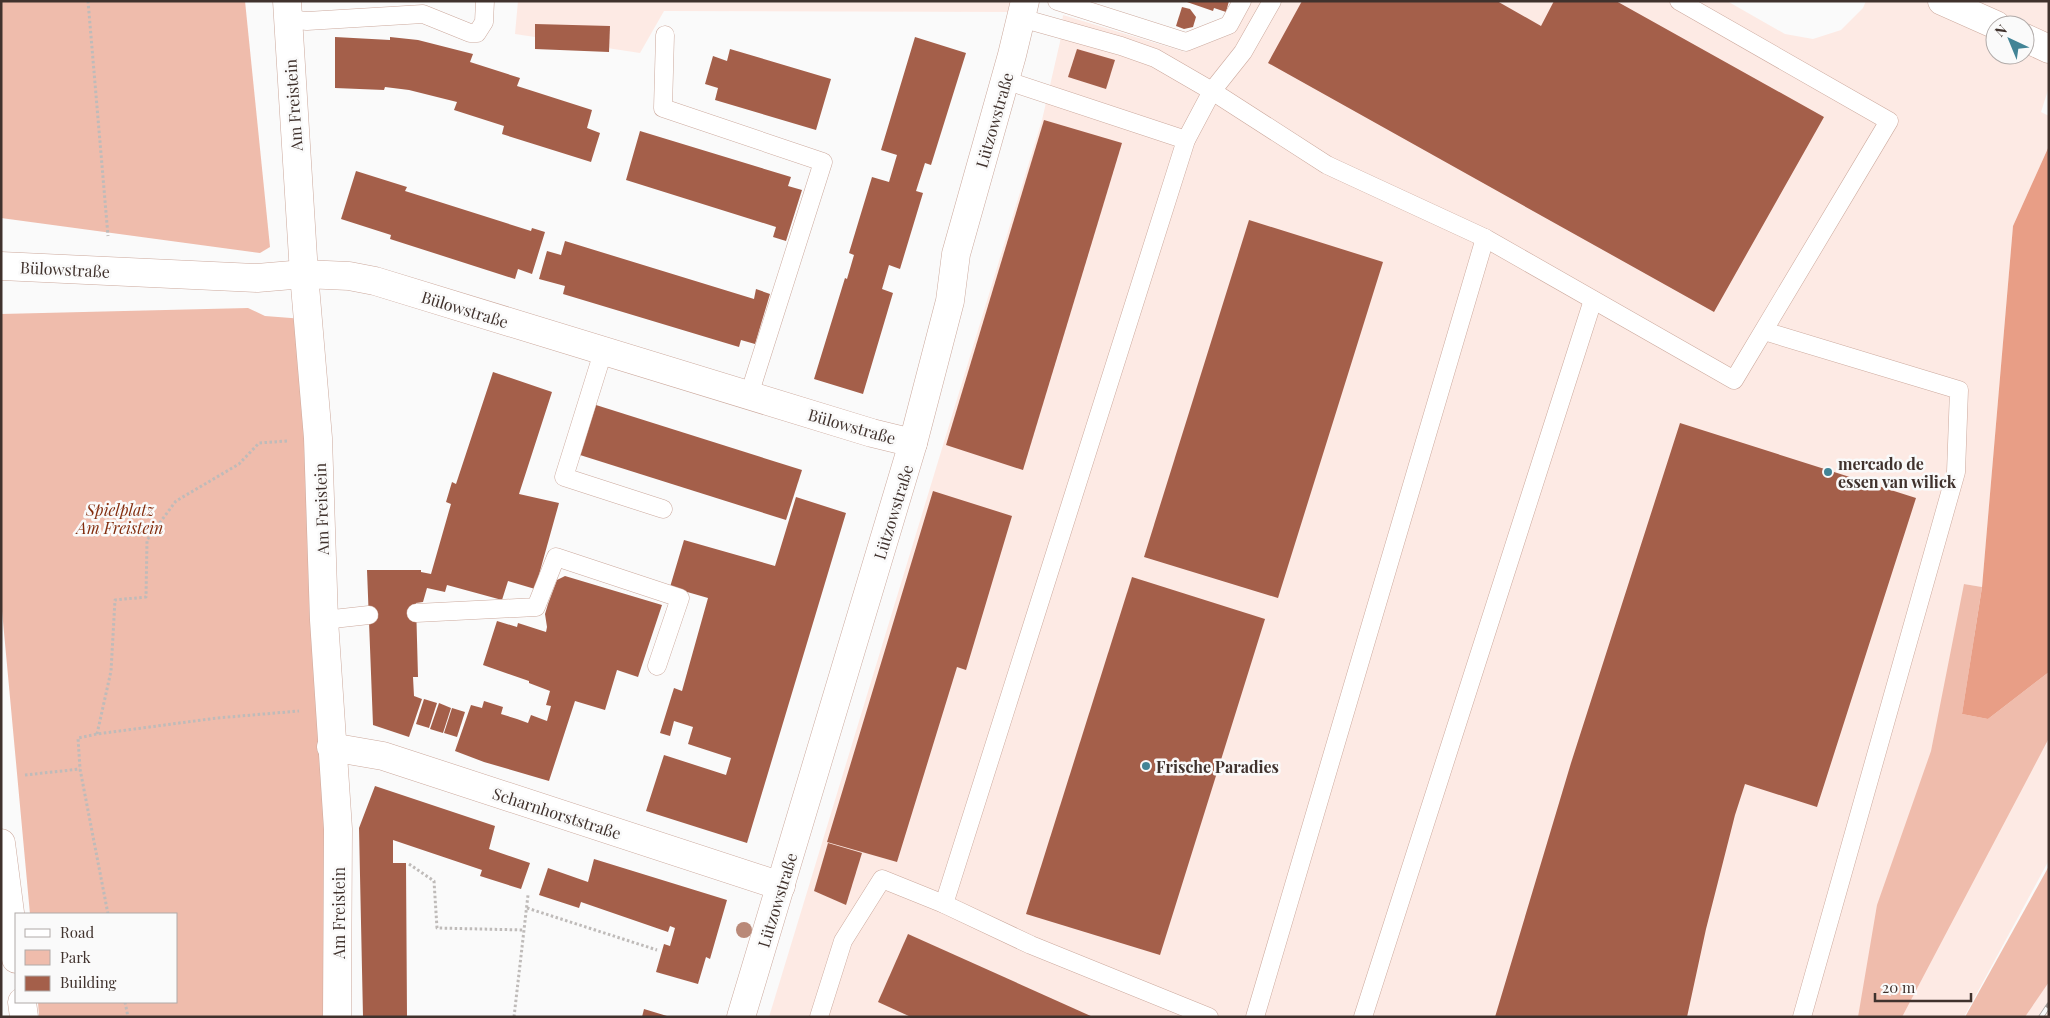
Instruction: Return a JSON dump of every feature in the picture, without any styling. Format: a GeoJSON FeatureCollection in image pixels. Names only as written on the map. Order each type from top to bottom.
{"type":"FeatureCollection","features":[{"type":"Feature","properties":{"kind":"street"},"geometry":{"type":"LineString","coordinates":[[1942,1],[1985,20]]}},
{"type":"Feature","properties":{"kind":"street","name":"Am Freistein"},"geometry":{"type":"LineString","coordinates":[[288,10],[304,274],[318,438],[324,620],[338,829],[337,1017]]}},
{"type":"Feature","properties":{"kind":"street","name":"Lützowstraße"},"geometry":{"type":"LineString","coordinates":[[740,1017],[913,443],[950,301],[956,254],[1023,10]]}},
{"type":"Feature","properties":{"kind":"street"},"geometry":{"type":"LineString","coordinates":[[2035,42],[2049,48]]}},
{"type":"Feature","properties":{"kind":"street","name":"Bülowstraße"},"geometry":{"type":"LineString","coordinates":[[1,266],[257,278],[304,274],[349,276],[375,280],[872,434],[913,443]]}},
{"type":"Feature","properties":{"kind":"street","name":"Scharnhorststraße"},"geometry":{"type":"LineString","coordinates":[[332,747],[383,756],[781,886]]}},
{"type":"Feature","properties":{"kind":"street"},"geometry":{"type":"LineString","coordinates":[[1,843],[15,951]]}},
{"type":"Feature","properties":{"kind":"street"},"geometry":{"type":"LineString","coordinates":[[22,1003],[24,1017]]}},
{"type":"Feature","properties":{"kind":"lane"},"geometry":{"type":"LineString","coordinates":[[288,10],[307,21],[423,14],[470,33],[476,33],[484,22],[485,1]]}},
{"type":"Feature","properties":{"kind":"lane"},"geometry":{"type":"LineString","coordinates":[[1056,1],[1186,42],[1229,25],[1242,1]]}},
{"type":"Feature","properties":{"kind":"lane"},"geometry":{"type":"LineString","coordinates":[[944,904],[1186,140],[1212,91],[1243,52],[1272,1]]}},
{"type":"Feature","properties":{"kind":"lane"},"geometry":{"type":"LineString","coordinates":[[1023,10],[1155,58],[1212,91],[1327,165],[1485,238],[1734,380],[1889,121],[1678,1]]}},
{"type":"Feature","properties":{"kind":"lane"},"geometry":{"type":"LineString","coordinates":[[665,35],[663,108],[823,162],[749,395]]}},
{"type":"Feature","properties":{"kind":"lane"},"geometry":{"type":"LineString","coordinates":[[1005,80],[1186,140]]}},
{"type":"Feature","properties":{"kind":"lane"},"geometry":{"type":"LineString","coordinates":[[1255,1017],[1485,238]]}},
{"type":"Feature","properties":{"kind":"lane"},"geometry":{"type":"LineString","coordinates":[[1363,1017],[1593,300]]}},
{"type":"Feature","properties":{"kind":"lane"},"geometry":{"type":"LineString","coordinates":[[1764,331],[1959,390],[1956,472],[1802,1017]]}},
{"type":"Feature","properties":{"kind":"lane"},"geometry":{"type":"LineString","coordinates":[[603,352],[564,477],[663,509]]}},
{"type":"Feature","properties":{"kind":"lane"},"geometry":{"type":"LineString","coordinates":[[416,613],[536,607],[556,557],[680,598],[657,666]]}},
{"type":"Feature","properties":{"kind":"lane"},"geometry":{"type":"LineString","coordinates":[[324,620],[369,615]]}},
{"type":"Feature","properties":{"kind":"lane"},"geometry":{"type":"LineString","coordinates":[[819,1017],[843,941],[882,879],[944,904],[1031,945],[1209,1017]]}},
{"type":"Feature","properties":{"kind":"path"},"geometry":{"type":"LineString","coordinates":[[88,1],[108,236]]}},
{"type":"Feature","properties":{"kind":"path"},"geometry":{"type":"LineString","coordinates":[[97,734],[111,671],[115,600],[146,597],[147,540],[176,501],[239,464],[259,444]]}},
{"type":"Feature","properties":{"kind":"path"},"geometry":{"type":"LineString","coordinates":[[108,913],[80,769],[78,738],[217,718],[329,709]]}},
{"type":"Feature","properties":{"kind":"path"},"geometry":{"type":"LineString","coordinates":[[25,775],[80,769]]}},
{"type":"Feature","properties":{"kind":"path"},"geometry":{"type":"LineString","coordinates":[[409,864],[434,881],[437,928],[524,930]]}},
{"type":"Feature","properties":{"kind":"path"},"geometry":{"type":"LineString","coordinates":[[514,1017],[528,895]]}},
{"type":"Feature","properties":{"kind":"path"},"geometry":{"type":"LineString","coordinates":[[527,908],[657,950]]}},
{"type":"Feature","properties":{"kind":"path"},"geometry":{"type":"LineString","coordinates":[[125,1003],[128,1017]]}},
{"type":"Feature","properties":{"kind":"shaded area"},"geometry":{"type":"Polygon","coordinates":[[[518,1],[1021,1],[1019,12],[664,11],[640,53],[515,34],[518,1]]]}},
{"type":"Feature","properties":{"kind":"shaded area"},"geometry":{"type":"Polygon","coordinates":[[[1250,1],[1727,1],[1785,34],[1813,39],[1841,30],[1863,8],[1866,1],[2049,1],[2049,87],[2041,112],[2049,116],[2049,146],[2013,226],[1982,587],[1964,584],[1988,719],[2049,672],[2049,860],[1964,1017],[769,1017],[1042,120],[1060,42],[1063,15],[1185,52],[1232,34],[1250,1]]]}},
{"type":"Feature","properties":{"kind":"shaded area"},"geometry":{"type":"Polygon","coordinates":[[[2049,146],[2049,672],[1988,719],[1962,714],[1982,587],[2013,226],[2049,146]]]}},
{"type":"Feature","properties":{"kind":"shaded area"},"geometry":{"type":"Polygon","coordinates":[[[2049,982],[2049,1017],[2025,1017],[2049,982]]]}},
{"type":"Feature","properties":{"kind":"green space"},"geometry":{"type":"Polygon","coordinates":[[[1,1],[245,1],[270,247],[260,253],[1,218],[1,1]]]}},
{"type":"Feature","properties":{"kind":"green space","name":"Spielplatz Am Freistein"},"geometry":{"type":"Polygon","coordinates":[[[248,308],[265,316],[304,319],[333,1017],[39,1017],[38,1003],[178,1003],[178,913],[30,913],[1,600],[1,314],[248,308]]]}},
{"type":"Feature","properties":{"kind":"green space"},"geometry":{"type":"Polygon","coordinates":[[[1964,584],[1982,587],[1962,714],[1988,719],[2049,672],[2049,738],[1902,1017],[1858,1017],[1877,905],[1931,751],[1964,584]]]}},
{"type":"Feature","properties":{"kind":"green space"},"geometry":{"type":"Polygon","coordinates":[[[2049,866],[2049,982],[2025,1017],[1965,1017],[2049,866]]]}},
{"type":"Feature","properties":{"kind":"building"},"geometry":{"type":"Polygon","coordinates":[[[1184,1],[1229,1],[1226,12],[1214,8],[1213,11],[1184,1]]]}},
{"type":"Feature","properties":{"kind":"building"},"geometry":{"type":"Polygon","coordinates":[[[1302,1],[1497,1],[1541,26],[1554,1],[1616,1],[1824,117],[1714,312],[1268,63],[1302,1]]]}},
{"type":"Feature","properties":{"kind":"building"},"geometry":{"type":"Polygon","coordinates":[[[1182,7],[1190,9],[1196,17],[1193,27],[1184,29],[1176,26],[1182,7]]]}},
{"type":"Feature","properties":{"kind":"building"},"geometry":{"type":"Polygon","coordinates":[[[535,24],[610,26],[609,52],[535,49],[535,24]]]}},
{"type":"Feature","properties":{"kind":"building"},"geometry":{"type":"Polygon","coordinates":[[[335,37],[390,40],[390,37],[418,40],[473,54],[470,62],[520,78],[517,86],[592,110],[587,128],[600,133],[591,162],[502,134],[504,126],[454,110],[457,102],[409,90],[385,87],[384,90],[335,88],[335,37]]]}},
{"type":"Feature","properties":{"kind":"building"},"geometry":{"type":"Polygon","coordinates":[[[915,37],[966,53],[931,165],[925,163],[916,191],[923,193],[900,269],[889,265],[882,289],[893,293],[863,394],[814,379],[845,278],[847,279],[854,255],[849,253],[872,177],[889,182],[897,155],[881,150],[915,37]]]}},
{"type":"Feature","properties":{"kind":"building"},"geometry":{"type":"Polygon","coordinates":[[[730,49],[831,79],[816,130],[715,100],[718,88],[705,84],[713,56],[727,61],[730,49]]]}},
{"type":"Feature","properties":{"kind":"building"},"geometry":{"type":"Polygon","coordinates":[[[1077,49],[1115,60],[1106,89],[1068,77],[1077,49]]]}},
{"type":"Feature","properties":{"kind":"building"},"geometry":{"type":"Polygon","coordinates":[[[1044,120],[1122,143],[1023,470],[946,445],[1044,120]]]}},
{"type":"Feature","properties":{"kind":"building"},"geometry":{"type":"Polygon","coordinates":[[[640,131],[791,177],[788,186],[802,190],[786,241],[773,237],[776,227],[626,180],[640,131]]]}},
{"type":"Feature","properties":{"kind":"building"},"geometry":{"type":"Polygon","coordinates":[[[356,171],[407,187],[405,191],[531,231],[532,228],[545,232],[532,274],[518,269],[515,279],[390,239],[391,235],[341,219],[356,171]]]}},
{"type":"Feature","properties":{"kind":"building"},"geometry":{"type":"Polygon","coordinates":[[[1249,220],[1383,262],[1278,598],[1144,557],[1249,220]]]}},
{"type":"Feature","properties":{"kind":"building"},"geometry":{"type":"Polygon","coordinates":[[[565,241],[754,299],[756,289],[770,294],[755,344],[741,340],[739,347],[563,294],[565,286],[539,279],[547,251],[561,255],[565,241]]]}},
{"type":"Feature","properties":{"kind":"building"},"geometry":{"type":"Polygon","coordinates":[[[493,372],[552,392],[519,494],[559,503],[535,589],[508,581],[502,600],[447,585],[445,592],[427,588],[423,602],[416,603],[418,677],[413,677],[414,696],[422,699],[409,737],[373,725],[367,570],[421,570],[421,572],[431,574],[451,504],[446,502],[452,482],[456,484],[493,372]]]}},
{"type":"Feature","properties":{"kind":"building"},"geometry":{"type":"Polygon","coordinates":[[[596,405],[802,470],[786,520],[580,455],[596,405]]]}},
{"type":"Feature","properties":{"kind":"building"},"geometry":{"type":"Polygon","coordinates":[[[1680,423],[1916,498],[1817,807],[1745,784],[1735,815],[1706,929],[1687,1017],[1495,1017],[1571,763],[1680,423]]]}},
{"type":"Feature","properties":{"kind":"building"},"geometry":{"type":"Polygon","coordinates":[[[933,491],[1012,516],[966,670],[957,667],[897,862],[827,842],[933,491]]]}},
{"type":"Feature","properties":{"kind":"building"},"geometry":{"type":"Polygon","coordinates":[[[796,497],[846,513],[747,843],[646,811],[664,755],[726,775],[731,758],[688,744],[693,727],[674,721],[670,736],[660,733],[674,688],[682,691],[708,598],[670,587],[684,540],[775,566],[796,497]]]}},
{"type":"Feature","properties":{"kind":"building"},"geometry":{"type":"Polygon","coordinates":[[[565,576],[662,605],[638,677],[617,670],[605,710],[575,701],[549,781],[484,762],[455,751],[471,705],[482,708],[484,701],[503,707],[501,714],[528,723],[531,715],[547,721],[551,706],[546,705],[550,691],[529,683],[529,681],[483,665],[497,621],[517,627],[518,623],[546,632],[545,614],[548,604],[557,580],[565,576]]]}},
{"type":"Feature","properties":{"kind":"building","name":"Frische Paradies"},"geometry":{"type":"Polygon","coordinates":[[[1132,577],[1265,619],[1160,955],[1026,914],[1132,577]]]}},
{"type":"Feature","properties":{"kind":"building"},"geometry":{"type":"Polygon","coordinates":[[[424,699],[437,703],[429,728],[416,724],[424,699]]]}},
{"type":"Feature","properties":{"kind":"building"},"geometry":{"type":"Polygon","coordinates":[[[439,703],[451,708],[443,733],[430,729],[439,703]]]}},
{"type":"Feature","properties":{"kind":"building"},"geometry":{"type":"Polygon","coordinates":[[[452,708],[465,712],[457,737],[444,733],[452,708]]]}},
{"type":"Feature","properties":{"kind":"building"},"geometry":{"type":"Polygon","coordinates":[[[375,786],[495,826],[489,849],[530,863],[521,889],[480,876],[482,870],[393,840],[393,863],[406,863],[407,1017],[363,1017],[359,828],[375,786]]]}},
{"type":"Feature","properties":{"kind":"building"},"geometry":{"type":"Polygon","coordinates":[[[828,843],[862,853],[846,905],[814,891],[828,843]]]}},
{"type":"Feature","properties":{"kind":"building"},"geometry":{"type":"Polygon","coordinates":[[[594,859],[727,900],[710,959],[706,957],[698,984],[656,972],[664,944],[670,946],[675,928],[670,926],[668,932],[581,902],[579,908],[539,895],[548,868],[588,882],[594,859]]]}},
{"type":"Feature","properties":{"kind":"building"},"geometry":{"type":"Polygon","coordinates":[[[908,934],[1093,1017],[911,1017],[878,1002],[908,934]]]}},
{"type":"Feature","properties":{"kind":"building"},"geometry":{"type":"Polygon","coordinates":[[[644,1009],[667,1016],[667,1017],[642,1017],[644,1009]]]}},
{"type":"Feature","properties":{"kind":"railway"},"geometry":{"type":"LineString","coordinates":[[2041,1017],[2049,1005]]}},
{"type":"Feature","properties":{"kind":"place","name":"mercado de essen van wilick"},"geometry":{"type":"Point","coordinates":[1828,472]}},
{"type":"Feature","properties":{"kind":"place","name":"Frische Paradies"},"geometry":{"type":"Point","coordinates":[1146,766]}}]}
